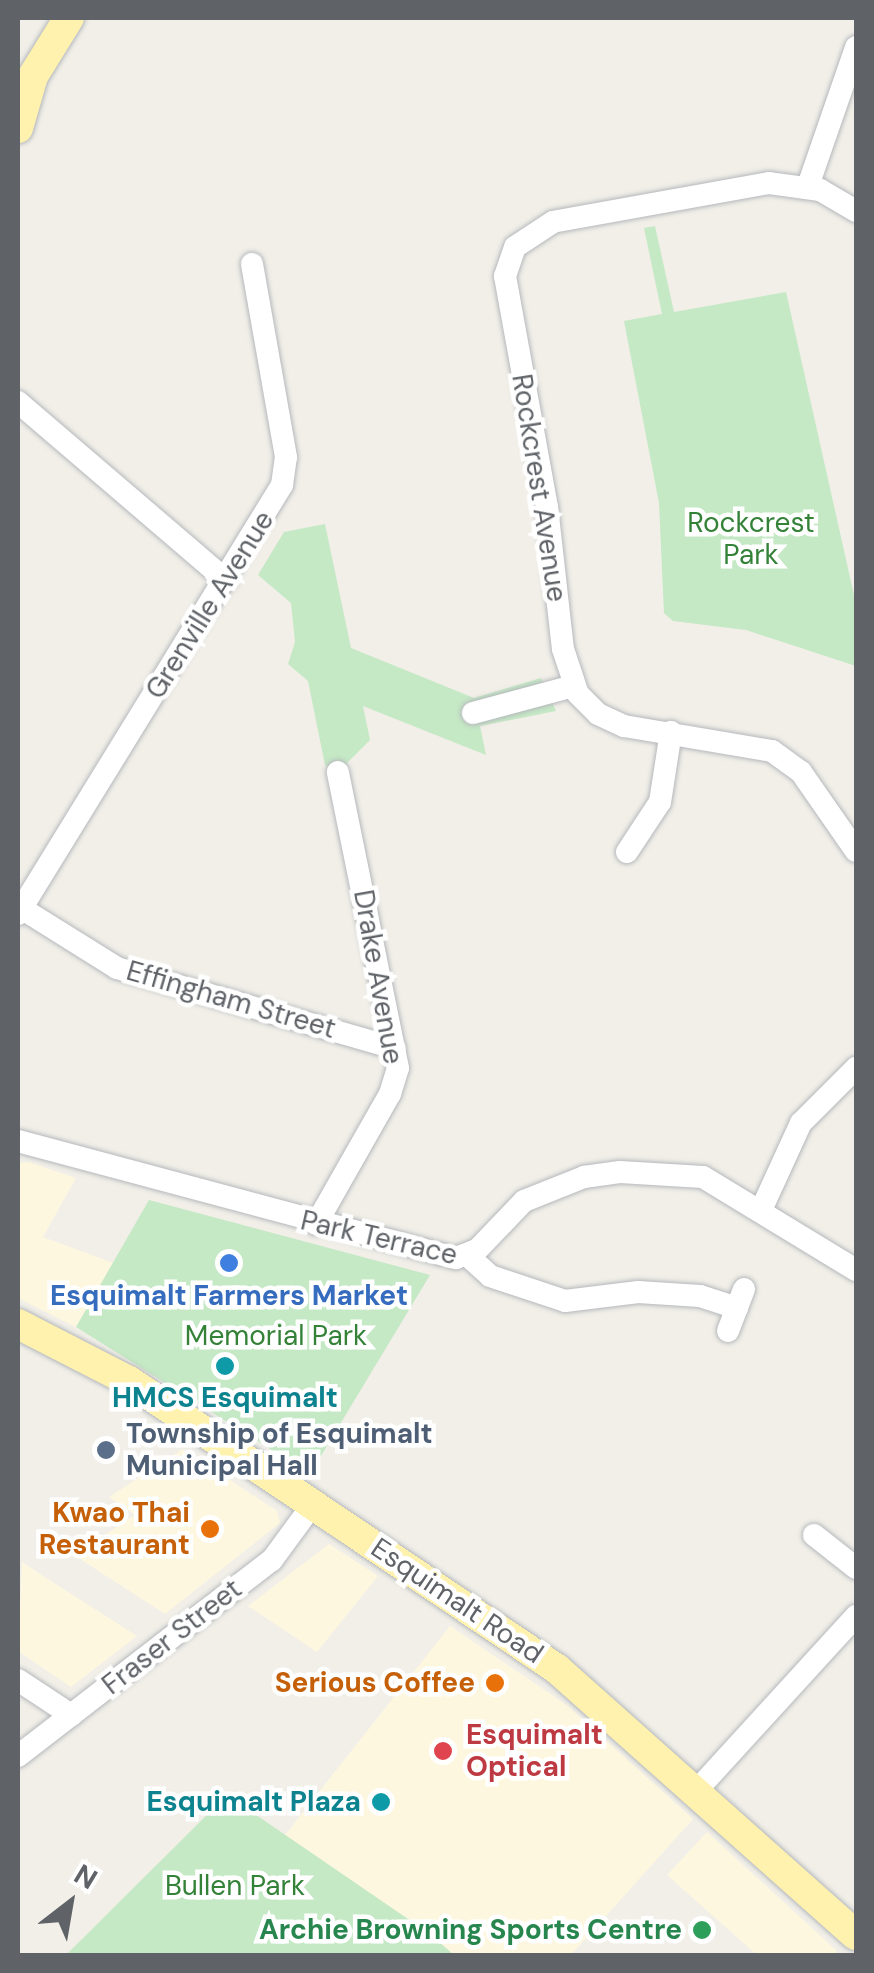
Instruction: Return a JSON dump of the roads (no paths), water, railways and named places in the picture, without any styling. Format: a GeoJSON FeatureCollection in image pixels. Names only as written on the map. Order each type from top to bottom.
{"type":"FeatureCollection","features":[{"type":"Feature","properties":{"kind":"main road"},"geometry":{"type":"LineString","coordinates":[[18,128],[34,76],[69,18]]}},
{"type":"Feature","properties":{"kind":"main road","name":"Esquimalt Road"},"geometry":{"type":"LineString","coordinates":[[18,1324],[113,1370],[571,1680],[856,1935]]}},
{"type":"Feature","properties":{"kind":"street"},"geometry":{"type":"LineString","coordinates":[[856,47],[808,186],[856,211]]}},
{"type":"Feature","properties":{"kind":"street","name":"Rockcrest Avenue"},"geometry":{"type":"LineString","coordinates":[[573,686],[506,291],[508,260],[526,235],[553,222],[756,185],[808,186]]}},
{"type":"Feature","properties":{"kind":"street","name":"Grenville Avenue"},"geometry":{"type":"LineString","coordinates":[[19,911],[275,502],[286,466],[252,264]]}},
{"type":"Feature","properties":{"kind":"street"},"geometry":{"type":"LineString","coordinates":[[18,402],[226,580]]}},
{"type":"Feature","properties":{"kind":"street"},"geometry":{"type":"LineString","coordinates":[[473,713],[573,686],[606,719],[756,744],[788,760],[856,850]]}},
{"type":"Feature","properties":{"kind":"street"},"geometry":{"type":"LineString","coordinates":[[627,852],[660,802],[671,732]]}},
{"type":"Feature","properties":{"kind":"street","name":"Drake Avenue"},"geometry":{"type":"LineString","coordinates":[[316,1224],[390,1094],[395,1048],[338,772]]}},
{"type":"Feature","properties":{"kind":"street","name":"Effingham Street"},"geometry":{"type":"LineString","coordinates":[[19,911],[117,968],[395,1048]]}},
{"type":"Feature","properties":{"kind":"street"},"geometry":{"type":"LineString","coordinates":[[762,1208],[801,1124],[856,1068]]}},
{"type":"Feature","properties":{"kind":"street","name":"Park Terrace"},"geometry":{"type":"LineString","coordinates":[[18,1141],[316,1224],[445,1256],[467,1255],[490,1276],[565,1301],[638,1292],[740,1299],[728,1331]]}},
{"type":"Feature","properties":{"kind":"street"},"geometry":{"type":"LineString","coordinates":[[467,1255],[524,1201],[608,1172],[703,1177],[762,1208],[856,1270]]}},
{"type":"Feature","properties":{"kind":"street","name":"Fraser Street"},"geometry":{"type":"LineString","coordinates":[[18,1756],[272,1560],[313,1504]]}},
{"type":"Feature","properties":{"kind":"street"},"geometry":{"type":"LineString","coordinates":[[814,1535],[856,1568]]}},
{"type":"Feature","properties":{"kind":"street"},"geometry":{"type":"LineString","coordinates":[[697,1790],[856,1616]]}},
{"type":"Feature","properties":{"kind":"street"},"geometry":{"type":"LineString","coordinates":[[18,1680],[70,1716]]}},
{"type":"Feature","properties":{"kind":"place","name":"Esquimalt Farmers Market"},"geometry":{"type":"Point","coordinates":[229,1263]}},
{"type":"Feature","properties":{"kind":"place","name":"HMCS Esquimalt"},"geometry":{"type":"Point","coordinates":[225,1366]}},
{"type":"Feature","properties":{"kind":"place","name":"Township of Esquimalt Municipal Hall"},"geometry":{"type":"Point","coordinates":[106,1450]}},
{"type":"Feature","properties":{"kind":"place","name":"Kwao Thai Restaurant"},"geometry":{"type":"Point","coordinates":[210,1529]}},
{"type":"Feature","properties":{"kind":"place","name":"Serious Coffee"},"geometry":{"type":"Point","coordinates":[495,1683]}},
{"type":"Feature","properties":{"kind":"place","name":"Esquimalt Optical"},"geometry":{"type":"Point","coordinates":[443,1751]}},
{"type":"Feature","properties":{"kind":"place","name":"Esquimalt Plaza"},"geometry":{"type":"Point","coordinates":[381,1802]}},
{"type":"Feature","properties":{"kind":"place","name":"Archie Browning Sports Centre"},"geometry":{"type":"Point","coordinates":[702,1930]}},
{"type":"Feature","properties":{"kind":"park label","name":"Rockcrest Park"},"geometry":{"type":"Point","coordinates":[751,539]}},
{"type":"Feature","properties":{"kind":"park label","name":"Memorial Park"},"geometry":{"type":"Point","coordinates":[276,1336]}},
{"type":"Feature","properties":{"kind":"park label","name":"Bullen Park"},"geometry":{"type":"Point","coordinates":[235,1886]}}]}
